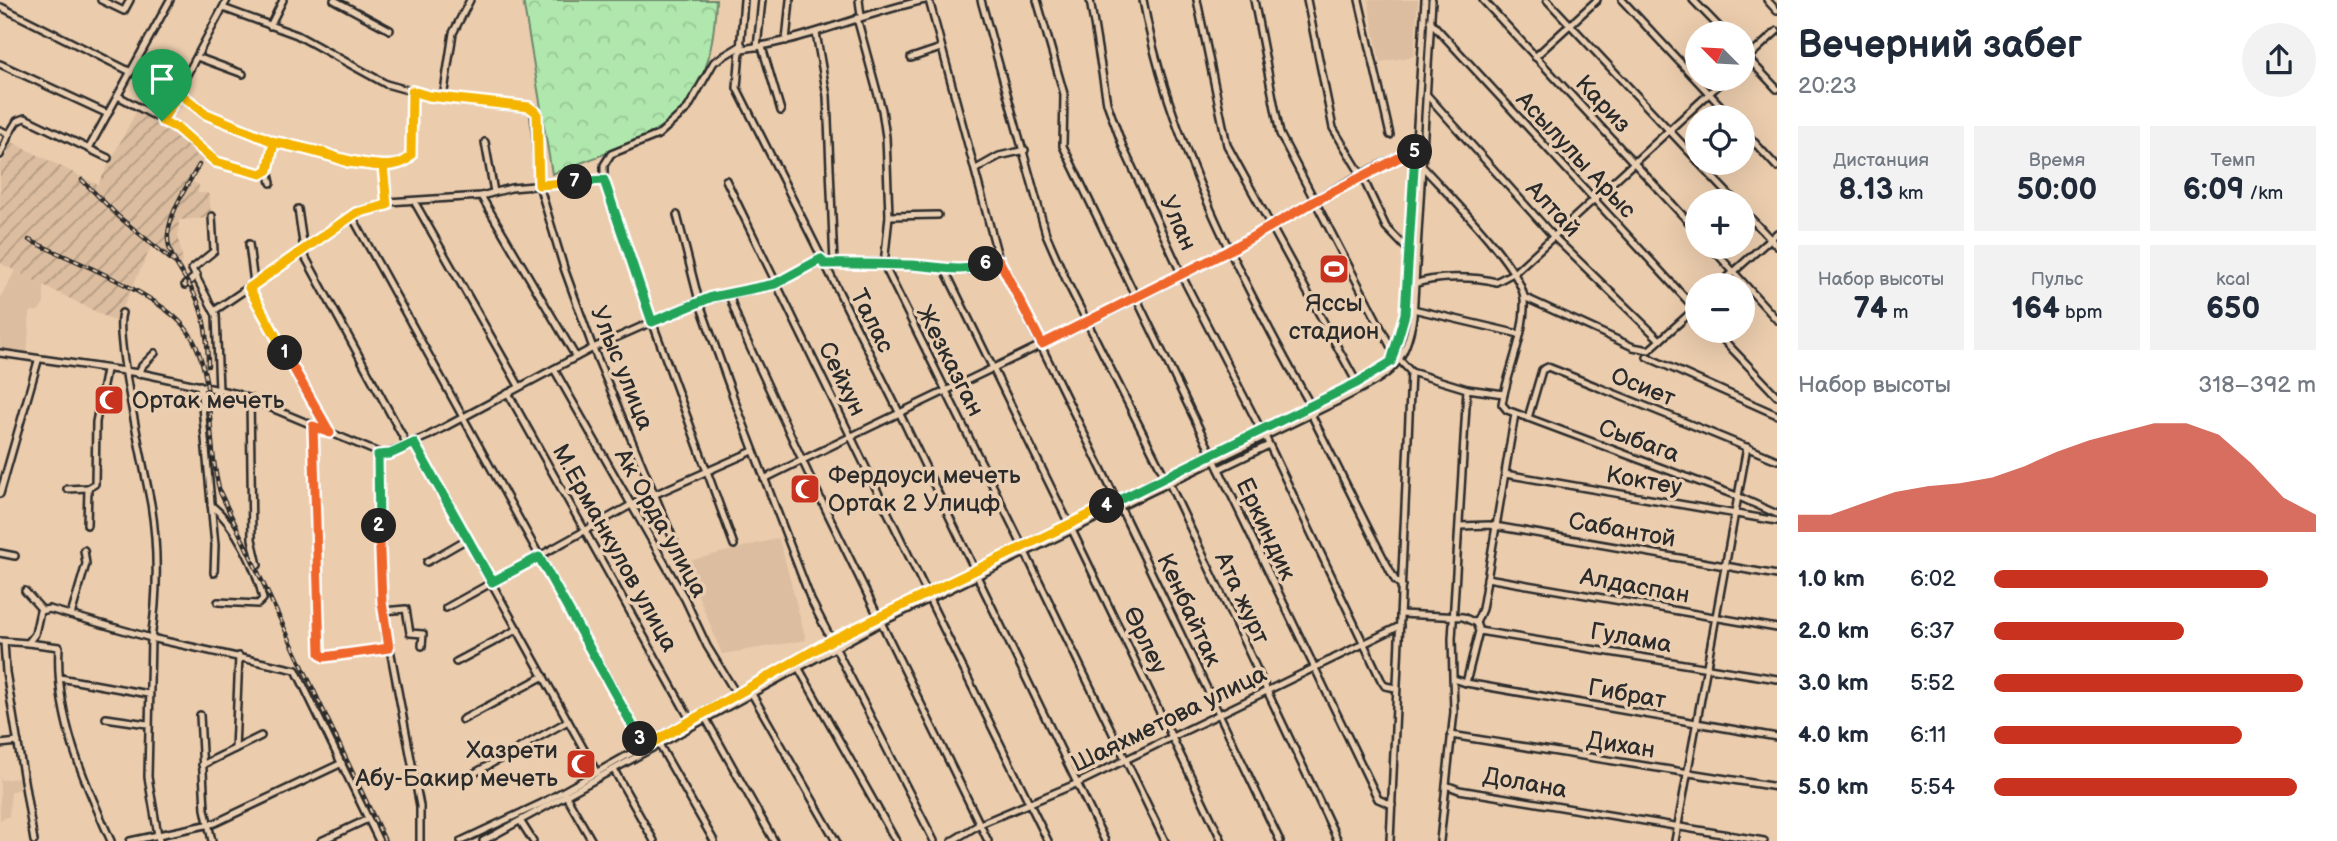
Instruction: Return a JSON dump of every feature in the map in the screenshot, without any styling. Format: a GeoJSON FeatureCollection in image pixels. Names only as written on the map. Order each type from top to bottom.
{"type":"FeatureCollection","features":[{"type":"Feature","properties":{"kind":"street"},"geometry":{"type":"LineString","coordinates":[[5,0],[1,8],[131,72]]}},
{"type":"Feature","properties":{"kind":"street"},"geometry":{"type":"LineString","coordinates":[[101,0],[124,11],[130,0]]}},
{"type":"Feature","properties":{"kind":"street"},"geometry":{"type":"LineString","coordinates":[[89,148],[170,0]]}},
{"type":"Feature","properties":{"kind":"street"},"geometry":{"type":"LineString","coordinates":[[162,121],[227,0]]}},
{"type":"Feature","properties":{"kind":"street"},"geometry":{"type":"LineString","coordinates":[[270,26],[283,0]]}},
{"type":"Feature","properties":{"kind":"street"},"geometry":{"type":"LineString","coordinates":[[334,0],[390,30]]}},
{"type":"Feature","properties":{"kind":"street"},"geometry":{"type":"LineString","coordinates":[[223,8],[297,35],[369,76],[412,91],[443,98],[453,33],[470,0]]}},
{"type":"Feature","properties":{"kind":"street"},"geometry":{"type":"LineString","coordinates":[[742,47],[744,0]]}},
{"type":"Feature","properties":{"kind":"street"},"geometry":{"type":"LineString","coordinates":[[762,0],[760,47],[781,111]]}},
{"type":"Feature","properties":{"kind":"street"},"geometry":{"type":"LineString","coordinates":[[786,41],[790,0]]}},
{"type":"Feature","properties":{"kind":"street"},"geometry":{"type":"LineString","coordinates":[[859,0],[859,17],[882,110],[889,216],[884,265]]}},
{"type":"Feature","properties":{"kind":"street"},"geometry":{"type":"LineString","coordinates":[[734,545],[652,322],[604,180],[606,159],[611,154],[658,135],[688,108],[714,62],[742,47],[760,47],[786,41],[859,17],[927,0]]}},
{"type":"Feature","properties":{"kind":"street","name":"Кенбайтак"},"geometry":{"type":"LineString","coordinates":[[927,0],[976,169],[999,260],[1181,630],[1217,714],[1280,841]]}},
{"type":"Feature","properties":{"kind":"street","name":"Ата журт"},"geometry":{"type":"LineString","coordinates":[[981,0],[1025,150],[1046,234],[1167,480],[1338,841]]}},
{"type":"Feature","properties":{"kind":"street","name":"Еркиндик"},"geometry":{"type":"LineString","coordinates":[[1037,0],[1064,94],[1063,146],[1378,799],[1392,805]]}},
{"type":"Feature","properties":{"kind":"street","name":"Улан"},"geometry":{"type":"LineString","coordinates":[[1090,0],[1107,103],[1182,275],[1269,444],[1381,680],[1385,685],[1396,688]]}},
{"type":"Feature","properties":{"kind":"street"},"geometry":{"type":"LineString","coordinates":[[1143,0],[1164,88],[1228,251],[1311,406]]}},
{"type":"Feature","properties":{"kind":"street"},"geometry":{"type":"LineString","coordinates":[[1197,0],[1227,145],[1357,383]]}},
{"type":"Feature","properties":{"kind":"street"},"geometry":{"type":"LineString","coordinates":[[1255,0],[1280,134],[1395,355],[1411,372],[1466,389],[1504,394]]}},
{"type":"Feature","properties":{"kind":"street"},"geometry":{"type":"LineString","coordinates":[[1307,0],[1333,128],[1362,176],[1386,227],[1400,245],[1410,252]]}},
{"type":"Feature","properties":{"kind":"street"},"geometry":{"type":"LineString","coordinates":[[1359,0],[1390,135]]}},
{"type":"Feature","properties":{"kind":"street"},"geometry":{"type":"LineString","coordinates":[[1263,433],[1311,414],[1384,377],[1400,362],[1409,339],[1413,309],[1417,198],[1415,150],[1425,0]]}},
{"type":"Feature","properties":{"kind":"street"},"geometry":{"type":"LineString","coordinates":[[485,841],[521,822],[597,773],[927,593],[976,573],[1263,433],[1380,371],[1395,355],[1405,314],[1410,252],[1422,166],[1432,0]]}},
{"type":"Feature","properties":{"kind":"street","name":"Кариз"},"geometry":{"type":"LineString","coordinates":[[1483,0],[1685,218]]}},
{"type":"Feature","properties":{"kind":"street"},"geometry":{"type":"LineString","coordinates":[[1547,0],[1685,148]]}},
{"type":"Feature","properties":{"kind":"street"},"geometry":{"type":"LineString","coordinates":[[1535,57],[1597,0]]}},
{"type":"Feature","properties":{"kind":"street"},"geometry":{"type":"LineString","coordinates":[[1622,0],[1720,105]]}},
{"type":"Feature","properties":{"kind":"street"},"geometry":{"type":"LineString","coordinates":[[1693,0],[1713,21]]}},
{"type":"Feature","properties":{"kind":"street"},"geometry":{"type":"LineString","coordinates":[[1767,0],[1777,11]]}},
{"type":"Feature","properties":{"kind":"street","name":"Асылулы Арыс"},"geometry":{"type":"LineString","coordinates":[[1430,21],[1685,296]]}},
{"type":"Feature","properties":{"kind":"street"},"geometry":{"type":"LineString","coordinates":[[1755,50],[1777,31]]}},
{"type":"Feature","properties":{"kind":"street"},"geometry":{"type":"LineString","coordinates":[[816,33],[827,96],[834,264]]}},
{"type":"Feature","properties":{"kind":"street","name":"Талас"},"geometry":{"type":"LineString","coordinates":[[742,47],[737,88],[899,412],[1105,841]]}},
{"type":"Feature","properties":{"kind":"street"},"geometry":{"type":"LineString","coordinates":[[911,58],[942,48]]}},
{"type":"Feature","properties":{"kind":"street"},"geometry":{"type":"LineString","coordinates":[[197,57],[243,74]]}},
{"type":"Feature","properties":{"kind":"street"},"geometry":{"type":"LineString","coordinates":[[0,64],[108,114]]}},
{"type":"Feature","properties":{"kind":"street"},"geometry":{"type":"LineString","coordinates":[[1755,68],[1777,89]]}},
{"type":"Feature","properties":{"kind":"street"},"geometry":{"type":"LineString","coordinates":[[179,93],[206,114],[274,142],[324,153],[348,162],[383,166],[402,162],[411,155],[412,91]]}},
{"type":"Feature","properties":{"kind":"street"},"geometry":{"type":"LineString","coordinates":[[1414,284],[1425,280],[1484,279],[1496,282],[1515,272],[1712,91]]}},
{"type":"Feature","properties":{"kind":"street","name":"Алтай"},"geometry":{"type":"LineString","coordinates":[[1427,95],[1553,236],[1660,340]]}},
{"type":"Feature","properties":{"kind":"street"},"geometry":{"type":"LineString","coordinates":[[118,96],[177,128],[216,162],[261,174],[268,170]]}},
{"type":"Feature","properties":{"kind":"street","name":"Улыс улица"},"geometry":{"type":"LineString","coordinates":[[443,98],[529,107],[537,113],[539,185],[593,348],[682,560]]}},
{"type":"Feature","properties":{"kind":"street"},"geometry":{"type":"LineString","coordinates":[[0,155],[17,121],[25,118],[108,158]]}},
{"type":"Feature","properties":{"kind":"street"},"geometry":{"type":"LineString","coordinates":[[0,130],[9,135]]}},
{"type":"Feature","properties":{"kind":"street"},"geometry":{"type":"LineString","coordinates":[[271,183],[272,176],[268,170],[274,142]]}},
{"type":"Feature","properties":{"kind":"street"},"geometry":{"type":"LineString","coordinates":[[485,142],[494,192]]}},
{"type":"Feature","properties":{"kind":"street"},"geometry":{"type":"LineString","coordinates":[[1755,143],[1777,167]]}},
{"type":"Feature","properties":{"kind":"street"},"geometry":{"type":"LineString","coordinates":[[976,169],[999,156],[1025,150]]}},
{"type":"Feature","properties":{"kind":"street"},"geometry":{"type":"LineString","coordinates":[[764,478],[1182,275],[1315,201],[1415,150]]}},
{"type":"Feature","properties":{"kind":"street"},"geometry":{"type":"LineString","coordinates":[[383,166],[388,202]]}},
{"type":"Feature","properties":{"kind":"street"},"geometry":{"type":"LineString","coordinates":[[1422,166],[1515,272],[1524,297],[1519,334],[1502,404],[1515,414],[1482,609],[1476,623],[1479,631],[1468,684]]}},
{"type":"Feature","properties":{"kind":"street"},"geometry":{"type":"LineString","coordinates":[[1710,175],[1724,189]]}},
{"type":"Feature","properties":{"kind":"street"},"geometry":{"type":"LineString","coordinates":[[215,311],[362,211],[381,207],[388,202],[481,196],[539,185],[604,180]]}},
{"type":"Feature","properties":{"kind":"street","name":"Сейхун"},"geometry":{"type":"LineString","coordinates":[[726,180],[927,593]]}},
{"type":"Feature","properties":{"kind":"street"},"geometry":{"type":"LineString","coordinates":[[481,196],[576,357]]}},
{"type":"Feature","properties":{"kind":"street"},"geometry":{"type":"LineString","coordinates":[[414,201],[519,386]]}},
{"type":"Feature","properties":{"kind":"street"},"geometry":{"type":"LineString","coordinates":[[298,209],[303,250],[597,773]]}},
{"type":"Feature","properties":{"kind":"street"},"geometry":{"type":"LineString","coordinates":[[677,215],[699,301],[811,600],[934,841]]}},
{"type":"Feature","properties":{"kind":"street"},"geometry":{"type":"LineString","coordinates":[[889,216],[938,215]]}},
{"type":"Feature","properties":{"kind":"street"},"geometry":{"type":"LineString","coordinates":[[212,216],[214,251],[192,269],[215,311],[219,390]]}},
{"type":"Feature","properties":{"kind":"street"},"geometry":{"type":"LineString","coordinates":[[353,218],[645,747]]}},
{"type":"Feature","properties":{"kind":"street"},"geometry":{"type":"LineString","coordinates":[[1755,223],[1777,247]]}},
{"type":"Feature","properties":{"kind":"street"},"geometry":{"type":"LineString","coordinates":[[1734,271],[1777,233]]}},
{"type":"Feature","properties":{"kind":"street"},"geometry":{"type":"LineString","coordinates":[[249,244],[252,286],[330,433]]}},
{"type":"Feature","properties":{"kind":"street"},"geometry":{"type":"LineString","coordinates":[[1722,259],[1777,320]]}},
{"type":"Feature","properties":{"kind":"street"},"geometry":{"type":"LineString","coordinates":[[0,353],[38,361],[138,374],[250,398],[378,455],[390,454],[593,348],[699,301],[775,284],[822,261],[834,264],[972,270],[999,260]]}},
{"type":"Feature","properties":{"kind":"street","name":"Жезказган"},"geometry":{"type":"LineString","coordinates":[[884,265],[1165,841]]}},
{"type":"Feature","properties":{"kind":"street","name":"Өрлеу"},"geometry":{"type":"LineString","coordinates":[[945,270],[1222,841]]}},
{"type":"Feature","properties":{"kind":"street"},"geometry":{"type":"LineString","coordinates":[[185,285],[197,275]]}},
{"type":"Feature","properties":{"kind":"street"},"geometry":{"type":"LineString","coordinates":[[729,295],[741,328],[803,459],[988,841]]}},
{"type":"Feature","properties":{"kind":"street"},"geometry":{"type":"LineString","coordinates":[[1524,297],[1633,347],[1649,349],[1685,319]]}},
{"type":"Feature","properties":{"kind":"street"},"geometry":{"type":"LineString","coordinates":[[1413,309],[1519,334]]}},
{"type":"Feature","properties":{"kind":"street"},"geometry":{"type":"LineString","coordinates":[[122,313],[127,374],[151,505],[154,545],[147,724],[148,777],[158,838]]}},
{"type":"Feature","properties":{"kind":"street"},"geometry":{"type":"LineString","coordinates":[[1726,343],[1777,396]]}},
{"type":"Feature","properties":{"kind":"street"},"geometry":{"type":"LineString","coordinates":[[138,374],[155,353]]}},
{"type":"Feature","properties":{"kind":"street"},"geometry":{"type":"LineString","coordinates":[[1647,357],[1777,415]]}},
{"type":"Feature","properties":{"kind":"street"},"geometry":{"type":"LineString","coordinates":[[0,494],[38,361]]}},
{"type":"Feature","properties":{"kind":"street","name":"Осиет"},"geometry":{"type":"LineString","coordinates":[[1528,418],[1542,370],[1548,367],[1777,460]]}},
{"type":"Feature","properties":{"kind":"street","name":"Ак Орда улица"},"geometry":{"type":"LineString","coordinates":[[554,369],[737,695]]}},
{"type":"Feature","properties":{"kind":"street"},"geometry":{"type":"LineString","coordinates":[[67,489],[88,488],[95,484],[96,422],[106,370]]}},
{"type":"Feature","properties":{"kind":"street"},"geometry":{"type":"LineString","coordinates":[[1390,841],[1411,372]]}},
{"type":"Feature","properties":{"kind":"street"},"geometry":{"type":"LineString","coordinates":[[203,386],[214,573]]}},
{"type":"Feature","properties":{"kind":"street","name":"Долана"},"geometry":{"type":"LineString","coordinates":[[1466,389],[1454,617],[1454,679],[1446,785],[1459,790],[1764,841]]}},
{"type":"Feature","properties":{"kind":"street","name":"М.Ерманкулов улица"},"geometry":{"type":"LineString","coordinates":[[508,393],[691,721]]}},
{"type":"Feature","properties":{"kind":"street"},"geometry":{"type":"LineString","coordinates":[[250,398],[252,539],[258,565]]}},
{"type":"Feature","properties":{"kind":"street"},"geometry":{"type":"LineString","coordinates":[[1311,414],[1377,546],[1395,580],[1402,586]]}},
{"type":"Feature","properties":{"kind":"street","name":"Сыбага"},"geometry":{"type":"LineString","coordinates":[[1515,414],[1737,496],[1777,514]]}},
{"type":"Feature","properties":{"kind":"street"},"geometry":{"type":"LineString","coordinates":[[313,426],[320,653],[324,657],[389,648]]}},
{"type":"Feature","properties":{"kind":"street"},"geometry":{"type":"LineString","coordinates":[[1219,469],[1269,444]]}},
{"type":"Feature","properties":{"kind":"street"},"geometry":{"type":"LineString","coordinates":[[1675,841],[1747,447]]}},
{"type":"Feature","properties":{"kind":"street"},"geometry":{"type":"LineString","coordinates":[[446,608],[631,505],[753,451]]}},
{"type":"Feature","properties":{"kind":"street"},"geometry":{"type":"LineString","coordinates":[[378,455],[383,611],[422,820],[420,841]]}},
{"type":"Feature","properties":{"kind":"street","name":"Коктеу"},"geometry":{"type":"LineString","coordinates":[[1505,474],[1734,516],[1777,521]]}},
{"type":"Feature","properties":{"kind":"street"},"geometry":{"type":"LineString","coordinates":[[87,525],[88,488]]}},
{"type":"Feature","properties":{"kind":"street"},"geometry":{"type":"LineString","coordinates":[[211,505],[226,518],[232,528],[263,599],[258,604],[218,602]]}},
{"type":"Feature","properties":{"kind":"street","name":"Сабантой"},"geometry":{"type":"LineString","coordinates":[[1460,526],[1495,527],[1611,544],[1777,575]]}},
{"type":"Feature","properties":{"kind":"street"},"geometry":{"type":"LineString","coordinates":[[427,562],[467,538]]}},
{"type":"Feature","properties":{"kind":"street"},"geometry":{"type":"LineString","coordinates":[[71,614],[86,564],[84,550]]}},
{"type":"Feature","properties":{"kind":"street"},"geometry":{"type":"LineString","coordinates":[[0,553],[15,556]]}},
{"type":"Feature","properties":{"kind":"street"},"geometry":{"type":"LineString","coordinates":[[881,619],[930,601],[976,573]]}},
{"type":"Feature","properties":{"kind":"street","name":"Алдаспан"},"geometry":{"type":"LineString","coordinates":[[1487,578],[1777,628]]}},
{"type":"Feature","properties":{"kind":"street"},"geometry":{"type":"LineString","coordinates":[[25,591],[42,610],[71,614],[151,638],[296,670],[379,841]]}},
{"type":"Feature","properties":{"kind":"street"},"geometry":{"type":"LineString","coordinates":[[930,601],[1048,841]]}},
{"type":"Feature","properties":{"kind":"street"},"geometry":{"type":"LineString","coordinates":[[383,611],[406,609],[410,633],[423,634],[422,646]]}},
{"type":"Feature","properties":{"kind":"street"},"geometry":{"type":"LineString","coordinates":[[29,643],[42,610]]}},
{"type":"Feature","properties":{"kind":"street"},"geometry":{"type":"LineString","coordinates":[[1400,614],[1454,617],[1476,623]]}},
{"type":"Feature","properties":{"kind":"street","name":"Шаяхметова улица"},"geometry":{"type":"LineString","coordinates":[[952,841],[980,824],[1031,805],[1078,783],[1400,625]]}},
{"type":"Feature","properties":{"kind":"street"},"geometry":{"type":"LineString","coordinates":[[456,662],[518,629]]}},
{"type":"Feature","properties":{"kind":"street","name":"Гулама"},"geometry":{"type":"LineString","coordinates":[[1479,631],[1777,679]]}},
{"type":"Feature","properties":{"kind":"street"},"geometry":{"type":"LineString","coordinates":[[34,841],[2,642],[59,648],[60,678],[73,749],[111,841]]}},
{"type":"Feature","properties":{"kind":"street"},"geometry":{"type":"LineString","coordinates":[[461,841],[565,794],[660,746],[798,667],[833,643]]}},
{"type":"Feature","properties":{"kind":"street"},"geometry":{"type":"LineString","coordinates":[[235,749],[239,656]]}},
{"type":"Feature","properties":{"kind":"street"},"geometry":{"type":"LineString","coordinates":[[798,667],[896,841]]}},
{"type":"Feature","properties":{"kind":"street"},"geometry":{"type":"LineString","coordinates":[[462,720],[544,676]]}},
{"type":"Feature","properties":{"kind":"street"},"geometry":{"type":"LineString","coordinates":[[60,678],[148,694]]}},
{"type":"Feature","properties":{"kind":"street","name":"Гибрат"},"geometry":{"type":"LineString","coordinates":[[1454,679],[1468,684],[1777,737]]}},
{"type":"Feature","properties":{"kind":"street"},"geometry":{"type":"LineString","coordinates":[[752,694],[836,841]]}},
{"type":"Feature","properties":{"kind":"street"},"geometry":{"type":"LineString","coordinates":[[200,715],[207,825],[212,841]]}},
{"type":"Feature","properties":{"kind":"street"},"geometry":{"type":"LineString","coordinates":[[106,718],[147,724]]}},
{"type":"Feature","properties":{"kind":"street"},"geometry":{"type":"LineString","coordinates":[[706,719],[775,841]]}},
{"type":"Feature","properties":{"kind":"street"},"geometry":{"type":"LineString","coordinates":[[471,775],[568,721]]}},
{"type":"Feature","properties":{"kind":"street","name":"Дихан"},"geometry":{"type":"LineString","coordinates":[[1451,734],[1777,787]]}},
{"type":"Feature","properties":{"kind":"street"},"geometry":{"type":"LineString","coordinates":[[202,765],[261,736]]}},
{"type":"Feature","properties":{"kind":"street"},"geometry":{"type":"LineString","coordinates":[[0,744],[18,742]]}},
{"type":"Feature","properties":{"kind":"street"},"geometry":{"type":"LineString","coordinates":[[660,746],[714,841]]}},
{"type":"Feature","properties":{"kind":"street"},"geometry":{"type":"LineString","coordinates":[[130,841],[158,838],[207,825],[342,763]]}},
{"type":"Feature","properties":{"kind":"street"},"geometry":{"type":"LineString","coordinates":[[614,770],[654,841]]}},
{"type":"Feature","properties":{"kind":"street"},"geometry":{"type":"LineString","coordinates":[[1440,841],[1446,785]]}},
{"type":"Feature","properties":{"kind":"street"},"geometry":{"type":"LineString","coordinates":[[565,794],[592,841]]}},
{"type":"Feature","properties":{"kind":"street"},"geometry":{"type":"LineString","coordinates":[[321,841],[368,819]]}},
{"type":"Feature","properties":{"kind":"street"},"geometry":{"type":"LineString","coordinates":[[521,822],[533,841]]}},
{"type":"Feature","properties":{"kind":"shaded area"},"geometry":{"type":"Polygon","coordinates":[[[1368,0],[1418,0],[1414,56],[1380,62],[1368,0]]]}},
{"type":"Feature","properties":{"kind":"shaded area"},"geometry":{"type":"Polygon","coordinates":[[[137,110],[172,131],[173,129],[204,159],[191,181],[199,185],[198,193],[209,193],[211,214],[210,218],[179,220],[178,236],[183,261],[178,268],[152,245],[116,322],[0,263],[0,166],[12,142],[98,185],[137,110]]]}},
{"type":"Feature","properties":{"kind":"shaded area"},"geometry":{"type":"Polygon","coordinates":[[[15,271],[44,285],[44,304],[38,311],[30,311],[27,355],[0,350],[0,298],[15,271]]]}},
{"type":"Feature","properties":{"kind":"shaded area"},"geometry":{"type":"Polygon","coordinates":[[[779,538],[806,640],[722,654],[685,562],[779,538]]]}},
{"type":"Feature","properties":{"kind":"shaded area"},"geometry":{"type":"Polygon","coordinates":[[[0,776],[1,780],[20,778],[21,789],[11,791],[9,816],[0,820],[0,776]]]}},
{"type":"Feature","properties":{"kind":"green space"},"geometry":{"type":"Polygon","coordinates":[[[523,0],[716,0],[712,42],[703,75],[689,100],[671,119],[621,147],[552,174],[523,0]]]}},
{"type":"Feature","properties":{"kind":"railway"},"geometry":{"type":"LineString","coordinates":[[199,165],[172,216],[168,243],[201,310],[208,366]]}},
{"type":"Feature","properties":{"kind":"railway"},"geometry":{"type":"LineString","coordinates":[[82,180],[119,217],[174,262]]}},
{"type":"Feature","properties":{"kind":"railway"},"geometry":{"type":"LineString","coordinates":[[29,240],[137,291],[174,317],[191,336],[200,354],[206,380],[214,464],[220,492],[385,841]]}},
{"type":"Feature","properties":{"kind":"place","name":"Яссы стадион"},"geometry":{"type":"Point","coordinates":[1334,269]}},
{"type":"Feature","properties":{"kind":"place","name":"Ортак мечеть"},"geometry":{"type":"Point","coordinates":[109,400]}},
{"type":"Feature","properties":{"kind":"place","name":"Фердоуси мечеть Ортак 2 Улицф"},"geometry":{"type":"Point","coordinates":[805,489]}},
{"type":"Feature","properties":{"kind":"place","name":"Хазрети Абу-Бакир мечеть"},"geometry":{"type":"Point","coordinates":[581,764]}},
{"type":"Feature","properties":{"kind":"route"},"geometry":{"type":"LineString","coordinates":[[162,121],[177,128],[203,154],[216,162],[261,174],[268,170],[274,142],[307,148],[324,153],[348,162],[379,164],[383,166],[408,159],[411,155],[412,91],[429,96],[529,107],[537,113],[539,185],[604,180],[652,322],[699,301],[754,291],[775,284],[821,259],[824,264],[876,263],[945,270],[972,270],[999,260],[1042,344],[1182,275],[1315,201],[1415,150],[1405,314],[1395,355],[1380,371],[832,640],[645,747],[539,557],[492,582],[414,443],[384,456],[378,455],[380,578],[389,648],[321,656],[313,426],[330,433],[249,288],[353,218],[356,213],[387,205],[383,166],[348,162],[324,153],[274,142],[206,114],[179,93],[162,121]]}}]}
